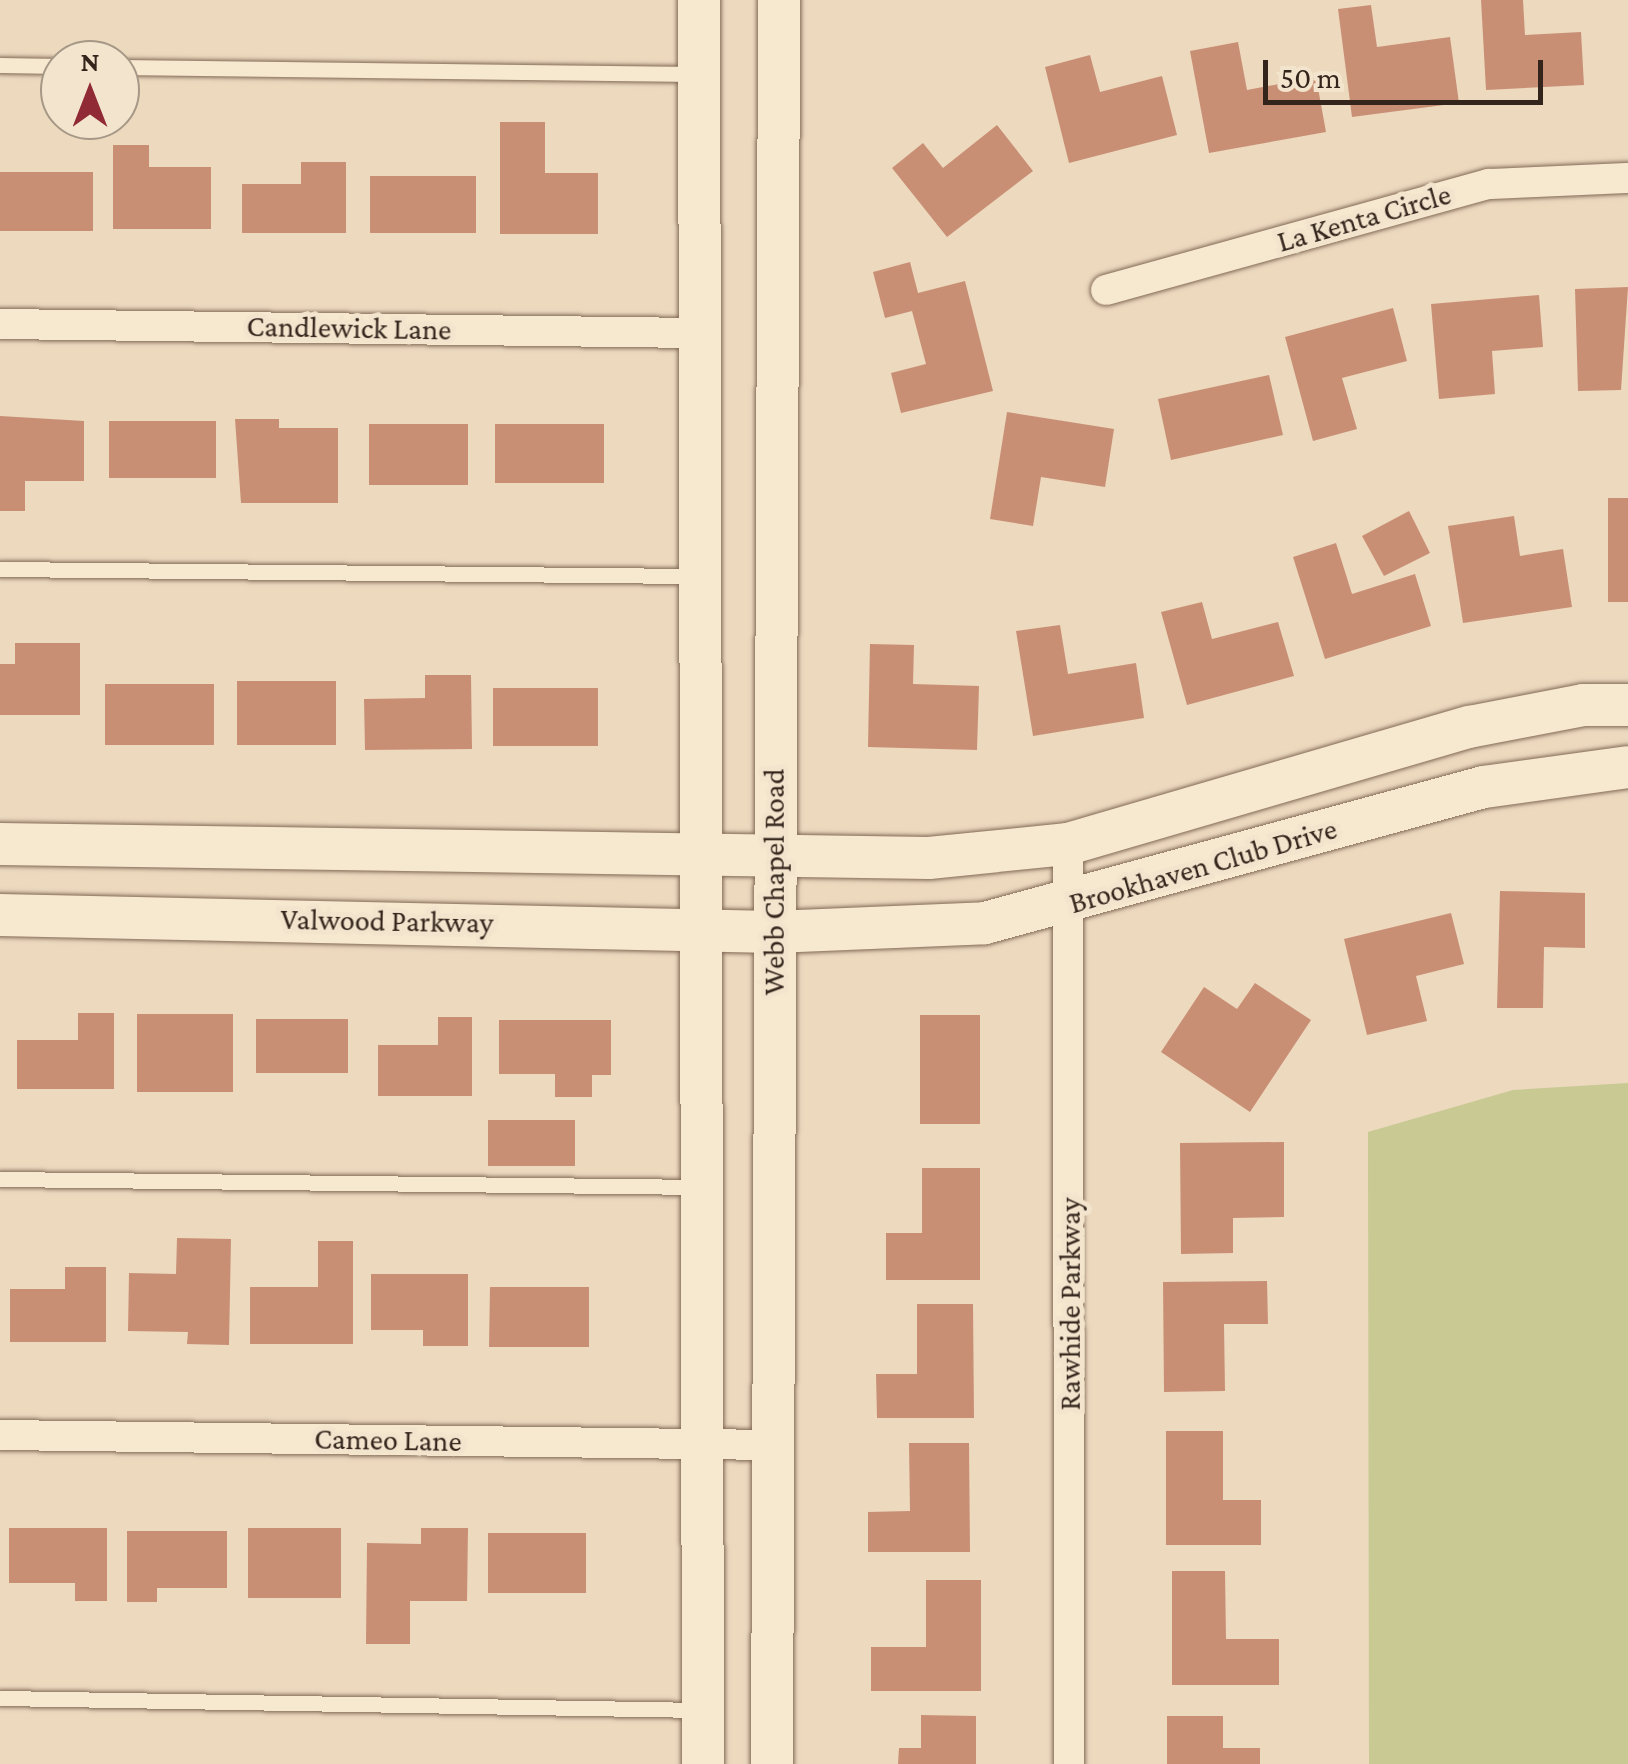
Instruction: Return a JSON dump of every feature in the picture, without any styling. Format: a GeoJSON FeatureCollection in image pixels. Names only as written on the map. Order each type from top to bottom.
{"type":"FeatureCollection","features":[{"type":"Feature","properties":{"kind":"main road"},"geometry":{"type":"LineString","coordinates":[[699,0],[698,929],[705,1444],[703,1764]]}},
{"type":"Feature","properties":{"kind":"main road","name":"Webb Chapel Road"},"geometry":{"type":"LineString","coordinates":[[772,1764],[777,1445],[774,852],[779,0]]}},
{"type":"Feature","properties":{"kind":"main road","name":"Brookhaven Club Drive"},"geometry":{"type":"LineString","coordinates":[[774,852],[929,858],[1068,844],[1468,727],[1583,704],[1628,704]]}},
{"type":"Feature","properties":{"kind":"main road","name":"Brookhaven Club Drive"},"geometry":{"type":"LineString","coordinates":[[774,932],[968,925],[1071,904],[1484,787],[1628,767]]}},
{"type":"Feature","properties":{"kind":"main road"},"geometry":{"type":"LineString","coordinates":[[0,844],[774,852]]}},
{"type":"Feature","properties":{"kind":"main road","name":"Valwood Parkway"},"geometry":{"type":"LineString","coordinates":[[0,916],[774,932]]}},
{"type":"Feature","properties":{"kind":"street","name":"La Kenta Circle"},"geometry":{"type":"LineString","coordinates":[[1106,290],[1489,184],[1628,178]]}},
{"type":"Feature","properties":{"kind":"street","name":"Candlewick Lane"},"geometry":{"type":"LineString","coordinates":[[0,324],[698,333]]}},
{"type":"Feature","properties":{"kind":"street","name":"Rawhide Parkway"},"geometry":{"type":"LineString","coordinates":[[1068,844],[1068,1764]]}},
{"type":"Feature","properties":{"kind":"street","name":"Cameo Lane"},"geometry":{"type":"LineString","coordinates":[[0,1435],[777,1445]]}},
{"type":"Feature","properties":{"kind":"lane"},"geometry":{"type":"LineString","coordinates":[[0,65],[40,66]]}},
{"type":"Feature","properties":{"kind":"lane"},"geometry":{"type":"LineString","coordinates":[[140,67],[699,74]]}},
{"type":"Feature","properties":{"kind":"lane"},"geometry":{"type":"LineString","coordinates":[[0,570],[698,576]]}},
{"type":"Feature","properties":{"kind":"lane"},"geometry":{"type":"LineString","coordinates":[[0,1179],[701,1186]]}},
{"type":"Feature","properties":{"kind":"lane"},"geometry":{"type":"LineString","coordinates":[[0,1698],[703,1710]]}},
{"type":"Feature","properties":{"kind":"green space"},"geometry":{"type":"Polygon","coordinates":[[[1628,1083],[1628,1764],[1369,1764],[1368,1132],[1513,1090],[1628,1083]]]}},
{"type":"Feature","properties":{"kind":"building"},"geometry":{"type":"Polygon","coordinates":[[[1481,0],[1523,0],[1525,35],[1581,32],[1584,85],[1486,90],[1481,0]]]}},
{"type":"Feature","properties":{"kind":"building"},"geometry":{"type":"Polygon","coordinates":[[[1371,5],[1377,47],[1450,37],[1459,103],[1352,117],[1338,9],[1371,5]]]}},
{"type":"Feature","properties":{"kind":"building"},"geometry":{"type":"Polygon","coordinates":[[[1238,42],[1247,90],[1316,77],[1326,132],[1209,153],[1190,51],[1238,42]]]}},
{"type":"Feature","properties":{"kind":"building"},"geometry":{"type":"Polygon","coordinates":[[[1090,55],[1100,92],[1162,76],[1177,135],[1069,163],[1045,67],[1090,55]]]}},
{"type":"Feature","properties":{"kind":"building"},"geometry":{"type":"Polygon","coordinates":[[[500,122],[545,122],[545,173],[598,173],[598,234],[500,234],[500,122]]]}},
{"type":"Feature","properties":{"kind":"building"},"geometry":{"type":"Polygon","coordinates":[[[997,125],[1033,171],[947,237],[892,168],[923,143],[943,168],[997,125]]]}},
{"type":"Feature","properties":{"kind":"building"},"geometry":{"type":"Polygon","coordinates":[[[113,145],[149,145],[149,167],[211,167],[211,229],[113,229],[113,145]]]}},
{"type":"Feature","properties":{"kind":"building"},"geometry":{"type":"Polygon","coordinates":[[[301,162],[346,162],[346,233],[242,233],[242,184],[301,184],[301,162]]]}},
{"type":"Feature","properties":{"kind":"building"},"geometry":{"type":"Polygon","coordinates":[[[0,172],[93,172],[93,231],[0,231],[0,172]]]}},
{"type":"Feature","properties":{"kind":"building"},"geometry":{"type":"Polygon","coordinates":[[[370,176],[476,176],[476,233],[370,233],[370,176]]]}},
{"type":"Feature","properties":{"kind":"building"},"geometry":{"type":"Polygon","coordinates":[[[910,262],[918,293],[965,281],[993,391],[901,413],[891,373],[926,364],[912,311],[885,318],[873,272],[910,262]]]}},
{"type":"Feature","properties":{"kind":"building"},"geometry":{"type":"Polygon","coordinates":[[[1628,287],[1621,390],[1578,391],[1575,289],[1628,287]]]}},
{"type":"Feature","properties":{"kind":"building"},"geometry":{"type":"Polygon","coordinates":[[[1539,295],[1543,347],[1492,351],[1495,394],[1439,399],[1431,304],[1539,295]]]}},
{"type":"Feature","properties":{"kind":"building"},"geometry":{"type":"Polygon","coordinates":[[[1393,308],[1407,361],[1342,378],[1357,429],[1313,441],[1285,337],[1393,308]]]}},
{"type":"Feature","properties":{"kind":"building"},"geometry":{"type":"Polygon","coordinates":[[[1269,375],[1283,435],[1171,460],[1158,399],[1269,375]]]}},
{"type":"Feature","properties":{"kind":"building"},"geometry":{"type":"Polygon","coordinates":[[[1007,412],[1114,429],[1105,487],[1041,477],[1033,526],[990,519],[1007,412]]]}},
{"type":"Feature","properties":{"kind":"building"},"geometry":{"type":"Polygon","coordinates":[[[0,416],[84,421],[84,481],[25,481],[25,511],[0,511],[0,416]]]}},
{"type":"Feature","properties":{"kind":"building"},"geometry":{"type":"Polygon","coordinates":[[[235,419],[279,419],[279,428],[338,428],[338,503],[241,503],[235,419]]]}},
{"type":"Feature","properties":{"kind":"building"},"geometry":{"type":"Polygon","coordinates":[[[109,421],[216,421],[216,478],[109,478],[109,421]]]}},
{"type":"Feature","properties":{"kind":"building"},"geometry":{"type":"Polygon","coordinates":[[[369,424],[468,424],[468,485],[369,485],[369,424]]]}},
{"type":"Feature","properties":{"kind":"building"},"geometry":{"type":"Polygon","coordinates":[[[495,424],[604,424],[604,483],[495,483],[495,424]]]}},
{"type":"Feature","properties":{"kind":"building"},"geometry":{"type":"Polygon","coordinates":[[[1608,498],[1628,498],[1628,602],[1608,602],[1608,498]]]}},
{"type":"Feature","properties":{"kind":"building"},"geometry":{"type":"Polygon","coordinates":[[[1409,511],[1430,553],[1384,576],[1362,536],[1409,511]]]}},
{"type":"Feature","properties":{"kind":"building"},"geometry":{"type":"Polygon","coordinates":[[[1514,516],[1520,556],[1563,549],[1572,607],[1463,623],[1448,526],[1514,516]]]}},
{"type":"Feature","properties":{"kind":"building"},"geometry":{"type":"Polygon","coordinates":[[[1336,543],[1352,594],[1415,574],[1431,626],[1325,659],[1293,557],[1336,543]]]}},
{"type":"Feature","properties":{"kind":"building"},"geometry":{"type":"Polygon","coordinates":[[[1202,602],[1212,639],[1278,622],[1294,676],[1187,705],[1161,612],[1202,602]]]}},
{"type":"Feature","properties":{"kind":"building"},"geometry":{"type":"Polygon","coordinates":[[[1060,625],[1068,674],[1136,663],[1144,718],[1033,736],[1016,631],[1060,625]]]}},
{"type":"Feature","properties":{"kind":"building"},"geometry":{"type":"Polygon","coordinates":[[[15,643],[80,643],[80,715],[0,715],[0,664],[15,664],[15,643]]]}},
{"type":"Feature","properties":{"kind":"building"},"geometry":{"type":"Polygon","coordinates":[[[870,644],[914,645],[913,684],[979,686],[977,750],[868,747],[870,644]]]}},
{"type":"Feature","properties":{"kind":"building"},"geometry":{"type":"Polygon","coordinates":[[[425,675],[471,675],[472,749],[365,750],[364,699],[425,698],[425,675]]]}},
{"type":"Feature","properties":{"kind":"building"},"geometry":{"type":"Polygon","coordinates":[[[237,681],[336,681],[336,745],[237,745],[237,681]]]}},
{"type":"Feature","properties":{"kind":"building"},"geometry":{"type":"Polygon","coordinates":[[[105,684],[214,684],[214,745],[105,745],[105,684]]]}},
{"type":"Feature","properties":{"kind":"building"},"geometry":{"type":"Polygon","coordinates":[[[493,688],[598,688],[598,746],[493,746],[493,688]]]}},
{"type":"Feature","properties":{"kind":"building"},"geometry":{"type":"Polygon","coordinates":[[[1500,891],[1585,893],[1585,948],[1544,947],[1543,1008],[1497,1008],[1500,891]]]}},
{"type":"Feature","properties":{"kind":"building"},"geometry":{"type":"Polygon","coordinates":[[[1451,913],[1464,964],[1416,976],[1427,1021],[1367,1035],[1344,939],[1451,913]]]}},
{"type":"Feature","properties":{"kind":"building"},"geometry":{"type":"Polygon","coordinates":[[[1255,983],[1311,1020],[1250,1112],[1161,1052],[1204,987],[1237,1009],[1255,983]]]}},
{"type":"Feature","properties":{"kind":"building"},"geometry":{"type":"Polygon","coordinates":[[[78,1013],[114,1013],[114,1089],[17,1089],[17,1040],[78,1040],[78,1013]]]}},
{"type":"Feature","properties":{"kind":"building"},"geometry":{"type":"Polygon","coordinates":[[[137,1014],[233,1014],[233,1092],[137,1092],[137,1014]]]}},
{"type":"Feature","properties":{"kind":"building"},"geometry":{"type":"Polygon","coordinates":[[[920,1015],[980,1015],[980,1124],[920,1124],[920,1015]]]}},
{"type":"Feature","properties":{"kind":"building"},"geometry":{"type":"Polygon","coordinates":[[[438,1017],[472,1017],[472,1096],[378,1096],[378,1045],[438,1045],[438,1017]]]}},
{"type":"Feature","properties":{"kind":"building"},"geometry":{"type":"Polygon","coordinates":[[[256,1019],[348,1019],[348,1073],[256,1073],[256,1019]]]}},
{"type":"Feature","properties":{"kind":"building"},"geometry":{"type":"Polygon","coordinates":[[[499,1020],[611,1020],[611,1075],[592,1075],[592,1097],[555,1097],[555,1074],[499,1074],[499,1020]]]}},
{"type":"Feature","properties":{"kind":"building"},"geometry":{"type":"Polygon","coordinates":[[[488,1120],[575,1120],[575,1166],[488,1166],[488,1120]]]}},
{"type":"Feature","properties":{"kind":"building"},"geometry":{"type":"Polygon","coordinates":[[[1284,1142],[1284,1217],[1233,1218],[1233,1253],[1181,1254],[1180,1143],[1284,1142]]]}},
{"type":"Feature","properties":{"kind":"building"},"geometry":{"type":"Polygon","coordinates":[[[922,1168],[980,1168],[980,1280],[886,1280],[886,1233],[922,1233],[922,1168]]]}},
{"type":"Feature","properties":{"kind":"building"},"geometry":{"type":"Polygon","coordinates":[[[177,1238],[231,1239],[229,1345],[187,1344],[188,1332],[128,1331],[129,1273],[176,1274],[177,1238]]]}},
{"type":"Feature","properties":{"kind":"building"},"geometry":{"type":"Polygon","coordinates":[[[318,1241],[353,1241],[353,1344],[250,1344],[250,1287],[318,1287],[318,1241]]]}},
{"type":"Feature","properties":{"kind":"building"},"geometry":{"type":"Polygon","coordinates":[[[65,1267],[106,1267],[106,1342],[10,1342],[10,1289],[65,1289],[65,1267]]]}},
{"type":"Feature","properties":{"kind":"building"},"geometry":{"type":"Polygon","coordinates":[[[371,1274],[468,1274],[468,1346],[423,1346],[423,1330],[371,1330],[371,1274]]]}},
{"type":"Feature","properties":{"kind":"building"},"geometry":{"type":"Polygon","coordinates":[[[1267,1281],[1268,1324],[1224,1324],[1225,1391],[1164,1392],[1163,1282],[1267,1281]]]}},
{"type":"Feature","properties":{"kind":"building"},"geometry":{"type":"Polygon","coordinates":[[[490,1287],[589,1287],[589,1347],[489,1347],[490,1287]]]}},
{"type":"Feature","properties":{"kind":"building"},"geometry":{"type":"Polygon","coordinates":[[[917,1304],[973,1304],[974,1418],[877,1418],[876,1374],[917,1374],[917,1304]]]}},
{"type":"Feature","properties":{"kind":"building"},"geometry":{"type":"Polygon","coordinates":[[[1166,1431],[1223,1431],[1223,1500],[1261,1500],[1261,1545],[1166,1545],[1166,1431]]]}},
{"type":"Feature","properties":{"kind":"building"},"geometry":{"type":"Polygon","coordinates":[[[909,1443],[969,1443],[970,1552],[868,1552],[868,1512],[910,1511],[909,1443]]]}},
{"type":"Feature","properties":{"kind":"building"},"geometry":{"type":"Polygon","coordinates":[[[9,1528],[107,1528],[107,1601],[75,1601],[75,1583],[9,1583],[9,1528]]]}},
{"type":"Feature","properties":{"kind":"building"},"geometry":{"type":"Polygon","coordinates":[[[248,1528],[341,1528],[341,1598],[248,1598],[248,1528]]]}},
{"type":"Feature","properties":{"kind":"building"},"geometry":{"type":"Polygon","coordinates":[[[421,1528],[468,1528],[467,1601],[410,1601],[410,1644],[366,1644],[367,1543],[421,1544],[421,1528]]]}},
{"type":"Feature","properties":{"kind":"building"},"geometry":{"type":"Polygon","coordinates":[[[127,1531],[227,1531],[227,1588],[157,1588],[157,1602],[127,1602],[127,1531]]]}},
{"type":"Feature","properties":{"kind":"building"},"geometry":{"type":"Polygon","coordinates":[[[488,1533],[586,1533],[586,1593],[488,1593],[488,1533]]]}},
{"type":"Feature","properties":{"kind":"building"},"geometry":{"type":"Polygon","coordinates":[[[1172,1571],[1225,1571],[1226,1639],[1279,1639],[1279,1685],[1172,1685],[1172,1571]]]}},
{"type":"Feature","properties":{"kind":"building"},"geometry":{"type":"Polygon","coordinates":[[[926,1580],[981,1580],[981,1691],[871,1691],[871,1647],[926,1647],[926,1580]]]}},
{"type":"Feature","properties":{"kind":"building"},"geometry":{"type":"Polygon","coordinates":[[[921,1715],[976,1716],[976,1764],[898,1764],[899,1748],[921,1748],[921,1715]]]}},
{"type":"Feature","properties":{"kind":"building"},"geometry":{"type":"Polygon","coordinates":[[[1167,1716],[1223,1716],[1223,1748],[1260,1748],[1260,1764],[1167,1764],[1167,1716]]]}}]}
